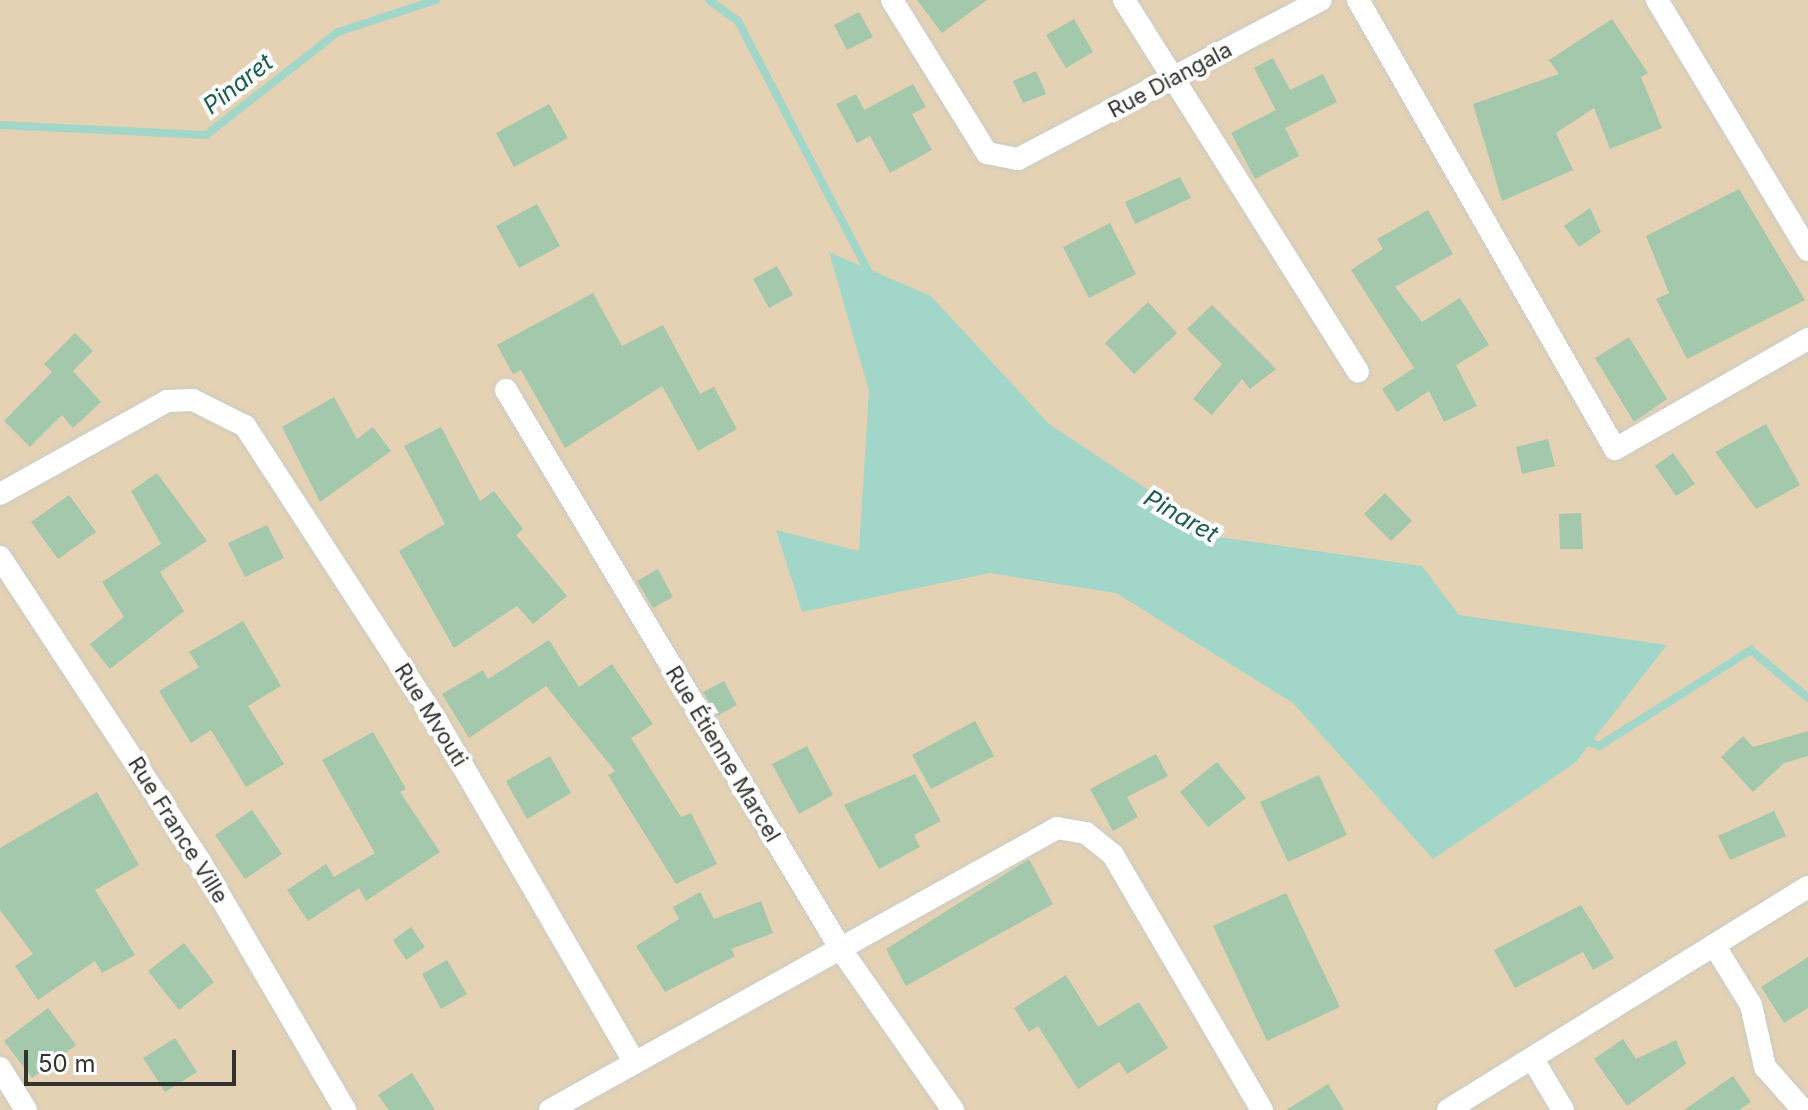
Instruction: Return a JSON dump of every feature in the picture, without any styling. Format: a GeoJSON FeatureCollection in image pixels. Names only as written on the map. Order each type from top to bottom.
{"type":"FeatureCollection","features":[{"type":"Feature","properties":{"kind":"street","name":"Rue Diangala"},"geometry":{"type":"LineString","coordinates":[[892,0],[987,153],[1018,159],[1321,0]]}},
{"type":"Feature","properties":{"kind":"street"},"geometry":{"type":"LineString","coordinates":[[1124,0],[1169,81],[1358,371]]}},
{"type":"Feature","properties":{"kind":"street"},"geometry":{"type":"LineString","coordinates":[[1358,0],[1615,449],[1808,339]]}},
{"type":"Feature","properties":{"kind":"street"},"geometry":{"type":"LineString","coordinates":[[1657,0],[1808,250]]}},
{"type":"Feature","properties":{"kind":"street","name":"Rue Étienne Marcel"},"geometry":{"type":"LineString","coordinates":[[506,390],[842,951],[953,1110]]}},
{"type":"Feature","properties":{"kind":"street","name":"Rue Mvouti"},"geometry":{"type":"LineString","coordinates":[[0,494],[167,401],[193,400],[245,426],[436,720],[634,1062]]}},
{"type":"Feature","properties":{"kind":"street","name":"Rue France Ville"},"geometry":{"type":"LineString","coordinates":[[0,557],[199,860],[345,1110]]}},
{"type":"Feature","properties":{"kind":"street"},"geometry":{"type":"LineString","coordinates":[[550,1110],[842,951],[1057,828],[1086,833],[1113,855],[1262,1110]]}},
{"type":"Feature","properties":{"kind":"street"},"geometry":{"type":"LineString","coordinates":[[1448,1110],[1535,1063],[1808,887]]}},
{"type":"Feature","properties":{"kind":"street"},"geometry":{"type":"LineString","coordinates":[[1714,945],[1751,1005],[1765,1067],[1803,1110]]}},
{"type":"Feature","properties":{"kind":"street"},"geometry":{"type":"LineString","coordinates":[[1535,1063],[1563,1110]]}},
{"type":"Feature","properties":{"kind":"street"},"geometry":{"type":"LineString","coordinates":[[0,1068],[26,1110]]}},
{"type":"Feature","properties":{"kind":"shaded area"},"geometry":{"type":"Polygon","coordinates":[[[0,0],[1808,0],[1808,1110],[0,1110],[0,0]]]}},
{"type":"Feature","properties":{"kind":"water"},"geometry":{"type":"Polygon","coordinates":[[[829,252],[931,296],[1049,424],[1219,537],[1422,566],[1459,615],[1667,645],[1575,763],[1433,859],[1293,703],[1116,593],[990,573],[802,612],[776,530],[859,551],[869,391],[829,252]]]}},
{"type":"Feature","properties":{"kind":"building"},"geometry":{"type":"Polygon","coordinates":[[[917,0],[987,0],[942,33],[917,0]]]}},
{"type":"Feature","properties":{"kind":"building"},"geometry":{"type":"Polygon","coordinates":[[[859,12],[873,37],[847,50],[834,25],[859,12]]]}},
{"type":"Feature","properties":{"kind":"building"},"geometry":{"type":"Polygon","coordinates":[[[1074,19],[1093,52],[1066,68],[1046,35],[1074,19]]]}},
{"type":"Feature","properties":{"kind":"building"},"geometry":{"type":"Polygon","coordinates":[[[1612,19],[1648,73],[1641,77],[1662,128],[1610,149],[1594,108],[1556,133],[1573,170],[1502,201],[1473,104],[1559,74],[1549,60],[1612,19]]]}},
{"type":"Feature","properties":{"kind":"building"},"geometry":{"type":"Polygon","coordinates":[[[1273,58],[1290,90],[1323,74],[1337,102],[1285,128],[1254,68],[1273,58]]]}},
{"type":"Feature","properties":{"kind":"building"},"geometry":{"type":"Polygon","coordinates":[[[1036,71],[1046,94],[1023,103],[1013,81],[1036,71]]]}},
{"type":"Feature","properties":{"kind":"building"},"geometry":{"type":"Polygon","coordinates":[[[913,84],[926,107],[912,114],[932,150],[890,173],[870,136],[857,143],[836,104],[856,94],[864,110],[913,84]]]}},
{"type":"Feature","properties":{"kind":"building"},"geometry":{"type":"Polygon","coordinates":[[[549,104],[568,138],[514,167],[496,133],[549,104]]]}},
{"type":"Feature","properties":{"kind":"building"},"geometry":{"type":"Polygon","coordinates":[[[1276,110],[1299,156],[1255,179],[1231,133],[1276,110]]]}},
{"type":"Feature","properties":{"kind":"building"},"geometry":{"type":"Polygon","coordinates":[[[1180,177],[1191,198],[1135,224],[1125,202],[1180,177]]]}},
{"type":"Feature","properties":{"kind":"building"},"geometry":{"type":"Polygon","coordinates":[[[1739,189],[1805,300],[1687,359],[1656,299],[1669,293],[1646,236],[1739,189]]]}},
{"type":"Feature","properties":{"kind":"building"},"geometry":{"type":"Polygon","coordinates":[[[537,204],[560,246],[519,268],[496,226],[537,204]]]}},
{"type":"Feature","properties":{"kind":"building"},"geometry":{"type":"Polygon","coordinates":[[[1590,208],[1601,232],[1579,247],[1564,226],[1590,208]]]}},
{"type":"Feature","properties":{"kind":"building"},"geometry":{"type":"Polygon","coordinates":[[[1428,210],[1453,254],[1395,287],[1422,322],[1460,298],[1489,345],[1456,365],[1477,406],[1444,422],[1429,391],[1397,412],[1382,389],[1414,368],[1351,270],[1383,249],[1377,239],[1428,210]]]}},
{"type":"Feature","properties":{"kind":"building"},"geometry":{"type":"Polygon","coordinates":[[[1110,223],[1136,274],[1089,298],[1063,247],[1110,223]]]}},
{"type":"Feature","properties":{"kind":"building"},"geometry":{"type":"Polygon","coordinates":[[[777,266],[793,295],[769,308],[753,279],[777,266]]]}},
{"type":"Feature","properties":{"kind":"building"},"geometry":{"type":"Polygon","coordinates":[[[593,293],[622,346],[663,325],[700,394],[714,387],[737,429],[698,451],[662,386],[565,448],[521,370],[513,374],[497,345],[593,293]]]}},
{"type":"Feature","properties":{"kind":"building"},"geometry":{"type":"Polygon","coordinates":[[[1148,302],[1177,333],[1134,374],[1105,343],[1148,302]]]}},
{"type":"Feature","properties":{"kind":"building"},"geometry":{"type":"Polygon","coordinates":[[[1212,305],[1276,369],[1250,389],[1242,379],[1212,415],[1193,399],[1222,364],[1187,329],[1212,305]]]}},
{"type":"Feature","properties":{"kind":"building"},"geometry":{"type":"Polygon","coordinates":[[[75,333],[93,351],[73,371],[101,402],[73,428],[62,415],[30,447],[4,421],[52,372],[44,364],[75,333]]]}},
{"type":"Feature","properties":{"kind":"building"},"geometry":{"type":"Polygon","coordinates":[[[1629,337],[1667,399],[1634,422],[1595,358],[1629,337]]]}},
{"type":"Feature","properties":{"kind":"building"},"geometry":{"type":"Polygon","coordinates":[[[334,397],[357,439],[373,427],[391,451],[320,502],[282,427],[334,397]]]}},
{"type":"Feature","properties":{"kind":"building"},"geometry":{"type":"Polygon","coordinates":[[[1766,424],[1800,485],[1756,509],[1715,452],[1766,424]]]}},
{"type":"Feature","properties":{"kind":"building"},"geometry":{"type":"Polygon","coordinates":[[[441,427],[480,501],[494,491],[523,529],[516,535],[567,596],[533,624],[517,606],[454,648],[399,551],[445,524],[404,446],[441,427]]]}},
{"type":"Feature","properties":{"kind":"building"},"geometry":{"type":"Polygon","coordinates":[[[1548,439],[1555,466],[1522,474],[1516,447],[1548,439]]]}},
{"type":"Feature","properties":{"kind":"building"},"geometry":{"type":"Polygon","coordinates":[[[1673,453],[1695,484],[1676,496],[1655,466],[1673,453]]]}},
{"type":"Feature","properties":{"kind":"building"},"geometry":{"type":"Polygon","coordinates":[[[157,473],[207,541],[160,572],[184,611],[110,669],[90,644],[124,617],[102,582],[161,544],[131,491],[157,473]]]}},
{"type":"Feature","properties":{"kind":"building"},"geometry":{"type":"Polygon","coordinates":[[[1385,493],[1412,521],[1391,541],[1364,514],[1385,493]]]}},
{"type":"Feature","properties":{"kind":"building"},"geometry":{"type":"Polygon","coordinates":[[[69,495],[96,532],[58,559],[31,522],[69,495]]]}},
{"type":"Feature","properties":{"kind":"building"},"geometry":{"type":"Polygon","coordinates":[[[1581,513],[1583,549],[1560,549],[1559,514],[1581,513]]]}},
{"type":"Feature","properties":{"kind":"building"},"geometry":{"type":"Polygon","coordinates":[[[267,525],[284,558],[245,577],[228,543],[267,525]]]}},
{"type":"Feature","properties":{"kind":"building"},"geometry":{"type":"Polygon","coordinates":[[[658,569],[673,597],[653,608],[637,581],[658,569]]]}},
{"type":"Feature","properties":{"kind":"building"},"geometry":{"type":"Polygon","coordinates":[[[243,621],[281,686],[248,706],[284,764],[246,787],[211,730],[191,743],[159,691],[199,667],[189,652],[243,621]]]}},
{"type":"Feature","properties":{"kind":"building"},"geometry":{"type":"Polygon","coordinates":[[[549,640],[579,687],[612,664],[653,724],[631,738],[681,817],[691,813],[717,864],[676,884],[608,775],[615,771],[546,686],[469,738],[442,694],[483,670],[488,679],[549,640]]]}},
{"type":"Feature","properties":{"kind":"building"},"geometry":{"type":"Polygon","coordinates":[[[724,681],[737,705],[717,716],[703,692],[724,681]]]}},
{"type":"Feature","properties":{"kind":"building"},"geometry":{"type":"Polygon","coordinates":[[[975,721],[994,756],[931,789],[912,755],[975,721]]]}},
{"type":"Feature","properties":{"kind":"building"},"geometry":{"type":"Polygon","coordinates":[[[1808,731],[1808,756],[1784,763],[1753,792],[1721,757],[1743,736],[1753,747],[1808,731]]]}},
{"type":"Feature","properties":{"kind":"building"},"geometry":{"type":"Polygon","coordinates":[[[373,732],[406,789],[400,792],[440,852],[366,901],[359,888],[308,921],[287,890],[326,864],[334,877],[375,853],[322,760],[373,732]]]}},
{"type":"Feature","properties":{"kind":"building"},"geometry":{"type":"Polygon","coordinates":[[[807,746],[833,795],[799,814],[772,764],[807,746]]]}},
{"type":"Feature","properties":{"kind":"building"},"geometry":{"type":"Polygon","coordinates":[[[1156,754],[1168,776],[1127,797],[1138,817],[1113,831],[1090,789],[1156,754]]]}},
{"type":"Feature","properties":{"kind":"building"},"geometry":{"type":"Polygon","coordinates":[[[550,756],[571,793],[527,819],[506,781],[550,756]]]}},
{"type":"Feature","properties":{"kind":"building"},"geometry":{"type":"Polygon","coordinates":[[[1217,762],[1246,798],[1208,827],[1180,792],[1217,762]]]}},
{"type":"Feature","properties":{"kind":"building"},"geometry":{"type":"Polygon","coordinates":[[[915,774],[941,821],[914,835],[920,847],[879,869],[844,805],[915,774]]]}},
{"type":"Feature","properties":{"kind":"building"},"geometry":{"type":"Polygon","coordinates":[[[1319,775],[1347,835],[1288,862],[1260,802],[1319,775]]]}},
{"type":"Feature","properties":{"kind":"building"},"geometry":{"type":"Polygon","coordinates":[[[97,792],[139,865],[95,890],[135,955],[102,973],[95,961],[38,1000],[15,966],[33,954],[0,910],[0,848],[97,792]]]}},
{"type":"Feature","properties":{"kind":"building"},"geometry":{"type":"Polygon","coordinates":[[[252,810],[282,854],[245,879],[215,835],[252,810]]]}},
{"type":"Feature","properties":{"kind":"building"},"geometry":{"type":"Polygon","coordinates":[[[1774,811],[1786,836],[1730,860],[1718,836],[1774,811]]]}},
{"type":"Feature","properties":{"kind":"building"},"geometry":{"type":"Polygon","coordinates":[[[1029,859],[1053,904],[906,986],[886,949],[1029,859]]]}},
{"type":"Feature","properties":{"kind":"building"},"geometry":{"type":"Polygon","coordinates":[[[700,892],[714,919],[761,901],[773,933],[731,949],[735,956],[665,992],[636,946],[679,919],[673,907],[700,892]]]}},
{"type":"Feature","properties":{"kind":"building"},"geometry":{"type":"Polygon","coordinates":[[[1286,893],[1340,1007],[1267,1041],[1213,926],[1286,893]]]}},
{"type":"Feature","properties":{"kind":"building"},"geometry":{"type":"Polygon","coordinates":[[[1581,905],[1614,958],[1593,970],[1583,952],[1515,988],[1494,950],[1581,905]]]}},
{"type":"Feature","properties":{"kind":"building"},"geometry":{"type":"Polygon","coordinates":[[[411,927],[425,947],[406,960],[393,940],[411,927]]]}},
{"type":"Feature","properties":{"kind":"building"},"geometry":{"type":"Polygon","coordinates":[[[184,943],[214,982],[179,1010],[148,971],[184,943]]]}},
{"type":"Feature","properties":{"kind":"building"},"geometry":{"type":"Polygon","coordinates":[[[1808,957],[1808,1008],[1784,1023],[1761,987],[1808,957]]]}},
{"type":"Feature","properties":{"kind":"building"},"geometry":{"type":"Polygon","coordinates":[[[447,960],[467,994],[441,1009],[422,974],[447,960]]]}},
{"type":"Feature","properties":{"kind":"building"},"geometry":{"type":"Polygon","coordinates":[[[1066,975],[1098,1027],[1139,1002],[1168,1048],[1127,1074],[1119,1062],[1078,1089],[1038,1026],[1029,1032],[1014,1008],[1066,975]]]}},
{"type":"Feature","properties":{"kind":"building"},"geometry":{"type":"Polygon","coordinates":[[[48,1008],[76,1045],[32,1078],[4,1041],[48,1008]]]}},
{"type":"Feature","properties":{"kind":"building"},"geometry":{"type":"Polygon","coordinates":[[[175,1038],[197,1072],[165,1092],[143,1058],[175,1038]]]}},
{"type":"Feature","properties":{"kind":"building"},"geometry":{"type":"Polygon","coordinates":[[[1623,1039],[1636,1059],[1676,1040],[1686,1064],[1627,1106],[1594,1059],[1623,1039]]]}},
{"type":"Feature","properties":{"kind":"building"},"geometry":{"type":"Polygon","coordinates":[[[412,1073],[435,1110],[389,1110],[378,1095],[412,1073]]]}},
{"type":"Feature","properties":{"kind":"building"},"geometry":{"type":"Polygon","coordinates":[[[1733,1076],[1751,1102],[1739,1110],[1684,1110],[1733,1076]]]}},
{"type":"Feature","properties":{"kind":"building"},"geometry":{"type":"Polygon","coordinates":[[[1328,1084],[1344,1110],[1286,1110],[1328,1084]]]}},
{"type":"Feature","properties":{"kind":"waterway","name":"Pinaret"},"geometry":{"type":"LineString","coordinates":[[0,125],[206,135],[338,32],[436,0]]}},
{"type":"Feature","properties":{"kind":"waterway","name":"Pinaret"},"geometry":{"type":"LineString","coordinates":[[709,0],[738,21],[871,276]]}},
{"type":"Feature","properties":{"kind":"waterway","name":"Pinaret"},"geometry":{"type":"LineString","coordinates":[[1581,738],[1599,746],[1751,650],[1808,698]]}}]}
